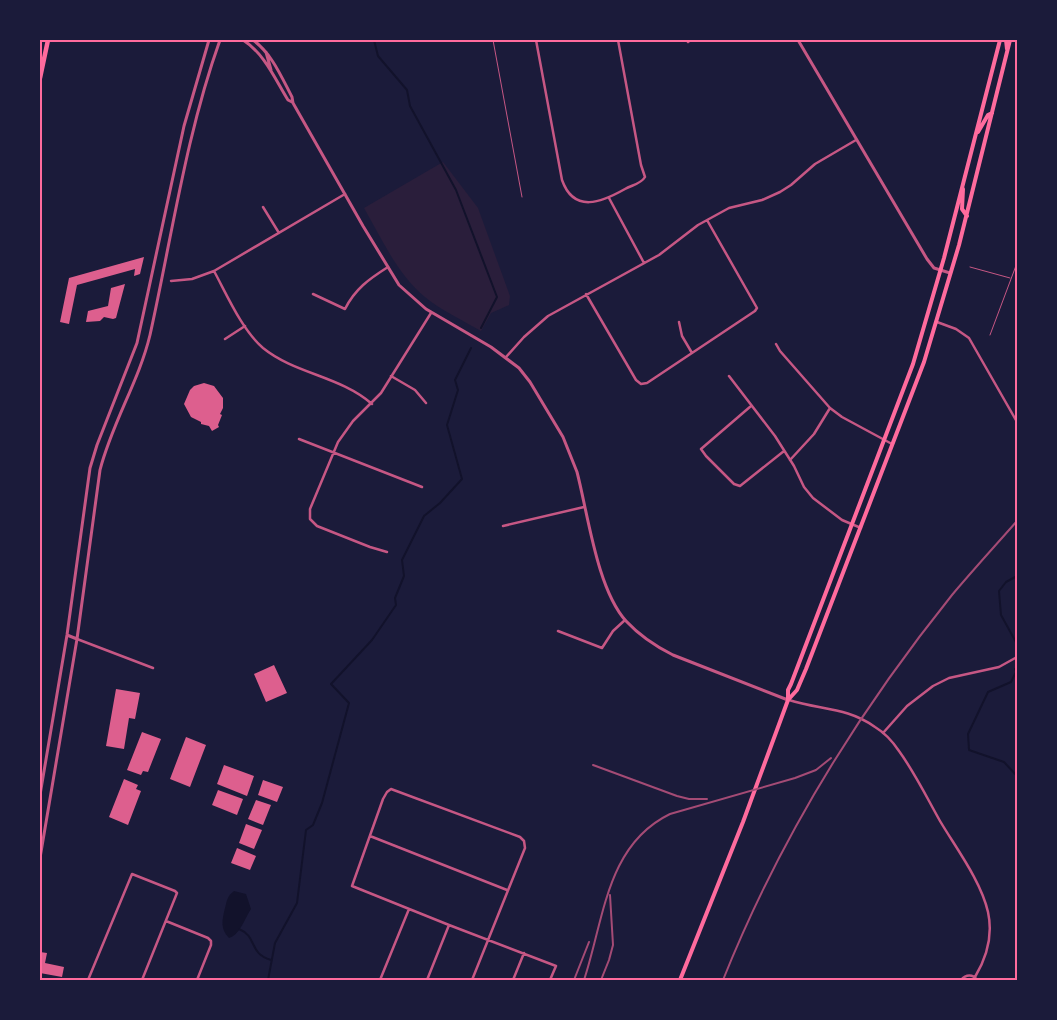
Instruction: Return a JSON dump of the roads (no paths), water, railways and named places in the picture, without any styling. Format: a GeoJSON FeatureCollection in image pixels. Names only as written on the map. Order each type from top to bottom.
{"type":"FeatureCollection","features":[{"type":"Feature","properties":{"kind":"highway"},"geometry":{"type":"LineString","coordinates":[[40,78],[50,40]]}},
{"type":"Feature","properties":{"kind":"main road"},"geometry":{"type":"LineString","coordinates":[[680,980],[743,822],[788,700],[788,690],[913,364],[941,270],[1000,40]]}},
{"type":"Feature","properties":{"kind":"main road"},"geometry":{"type":"LineString","coordinates":[[1006,40],[1007,54]]}},
{"type":"Feature","properties":{"kind":"main road"},"geometry":{"type":"LineString","coordinates":[[788,700],[797,690],[922,368],[967,216],[1010,40]]}},
{"type":"Feature","properties":{"kind":"main road"},"geometry":{"type":"LineString","coordinates":[[977,133],[988,115],[992,113]]}},
{"type":"Feature","properties":{"kind":"main road"},"geometry":{"type":"LineString","coordinates":[[963,182],[962,209],[967,216]]}},
{"type":"Feature","properties":{"kind":"street"},"geometry":{"type":"LineString","coordinates":[[40,795],[67,635],[90,468],[97,445],[137,343],[184,126],[209,40]]}},
{"type":"Feature","properties":{"kind":"street"},"geometry":{"type":"LineString","coordinates":[[40,858],[77,639],[100,470],[146,346],[193,130],[220,40]]}},
{"type":"Feature","properties":{"kind":"street"},"geometry":{"type":"LineString","coordinates":[[243,40],[257,51],[288,100],[292,103]]}},
{"type":"Feature","properties":{"kind":"street"},"geometry":{"type":"LineString","coordinates":[[253,40],[266,52],[289,91],[292,103],[388,267],[405,291],[431,312],[506,357],[519,368],[530,382],[563,437],[578,472],[601,575],[612,600],[625,620],[641,635],[672,655],[788,700],[804,705],[831,708],[854,714],[882,733],[903,757],[973,876],[984,900],[990,928],[986,957],[976,979],[968,976],[961,980]]}},
{"type":"Feature","properties":{"kind":"street"},"geometry":{"type":"LineString","coordinates":[[536,40],[561,176],[565,188],[573,197],[587,202],[598,202],[609,198],[640,183],[645,177],[630,112],[618,40]]}},
{"type":"Feature","properties":{"kind":"street"},"geometry":{"type":"LineString","coordinates":[[798,40],[927,259],[934,268],[950,273]]}},
{"type":"Feature","properties":{"kind":"street"},"geometry":{"type":"LineString","coordinates":[[266,52],[272,75]]}},
{"type":"Feature","properties":{"kind":"street"},"geometry":{"type":"LineString","coordinates":[[506,357],[524,337],[548,316],[644,263],[664,251],[690,230],[729,208],[766,199],[780,192],[815,164],[856,140]]}},
{"type":"Feature","properties":{"kind":"street"},"geometry":{"type":"LineString","coordinates":[[171,281],[192,279],[214,271],[345,194]]}},
{"type":"Feature","properties":{"kind":"street"},"geometry":{"type":"LineString","coordinates":[[609,198],[644,263]]}},
{"type":"Feature","properties":{"kind":"street"},"geometry":{"type":"LineString","coordinates":[[263,207],[278,233]]}},
{"type":"Feature","properties":{"kind":"street"},"geometry":{"type":"LineString","coordinates":[[586,294],[638,383],[647,383],[757,308],[707,220]]}},
{"type":"Feature","properties":{"kind":"street"},"geometry":{"type":"LineString","coordinates":[[314,294],[345,309],[349,300],[362,285],[388,267]]}},
{"type":"Feature","properties":{"kind":"street"},"geometry":{"type":"LineString","coordinates":[[214,271],[245,326],[257,342],[272,354],[347,386],[372,404]]}},
{"type":"Feature","properties":{"kind":"street"},"geometry":{"type":"LineString","coordinates":[[388,552],[324,529],[312,522],[310,519],[310,509],[332,452],[345,431],[372,404],[431,312]]}},
{"type":"Feature","properties":{"kind":"street"},"geometry":{"type":"LineString","coordinates":[[679,322],[682,336],[692,353]]}},
{"type":"Feature","properties":{"kind":"street"},"geometry":{"type":"LineString","coordinates":[[937,322],[956,329],[969,338],[1017,422]]}},
{"type":"Feature","properties":{"kind":"street"},"geometry":{"type":"LineString","coordinates":[[225,339],[245,326]]}},
{"type":"Feature","properties":{"kind":"street"},"geometry":{"type":"LineString","coordinates":[[776,344],[830,408],[842,417],[893,445]]}},
{"type":"Feature","properties":{"kind":"street"},"geometry":{"type":"LineString","coordinates":[[391,376],[415,390],[426,403]]}},
{"type":"Feature","properties":{"kind":"street"},"geometry":{"type":"LineString","coordinates":[[729,376],[784,450],[804,488],[813,498],[842,520],[861,528]]}},
{"type":"Feature","properties":{"kind":"street"},"geometry":{"type":"LineString","coordinates":[[751,406],[701,449],[706,456],[734,484],[740,486],[784,450]]}},
{"type":"Feature","properties":{"kind":"street"},"geometry":{"type":"LineString","coordinates":[[790,460],[814,434],[830,408]]}},
{"type":"Feature","properties":{"kind":"street"},"geometry":{"type":"LineString","coordinates":[[299,439],[422,487]]}},
{"type":"Feature","properties":{"kind":"street"},"geometry":{"type":"LineString","coordinates":[[503,526],[586,507]]}},
{"type":"Feature","properties":{"kind":"street"},"geometry":{"type":"LineString","coordinates":[[558,632],[602,648],[613,631],[625,620]]}},
{"type":"Feature","properties":{"kind":"street"},"geometry":{"type":"LineString","coordinates":[[67,635],[153,668]]}},
{"type":"Feature","properties":{"kind":"street"},"geometry":{"type":"LineString","coordinates":[[882,733],[907,706],[933,686],[949,678],[999,667],[1017,656]]}},
{"type":"Feature","properties":{"kind":"street"},"geometry":{"type":"LineString","coordinates":[[472,980],[489,939],[507,890],[525,848],[524,841],[520,837],[391,789],[386,792],[352,886],[408,909],[489,939],[556,966],[550,980]]}},
{"type":"Feature","properties":{"kind":"street"},"geometry":{"type":"LineString","coordinates":[[370,836],[507,890]]}},
{"type":"Feature","properties":{"kind":"street"},"geometry":{"type":"LineString","coordinates":[[88,980],[132,874],[177,893],[142,980]]}},
{"type":"Feature","properties":{"kind":"street"},"geometry":{"type":"LineString","coordinates":[[380,980],[408,909]]}},
{"type":"Feature","properties":{"kind":"street"},"geometry":{"type":"LineString","coordinates":[[166,921],[208,938],[211,941],[197,980]]}},
{"type":"Feature","properties":{"kind":"street"},"geometry":{"type":"LineString","coordinates":[[426,980],[449,925]]}},
{"type":"Feature","properties":{"kind":"street"},"geometry":{"type":"LineString","coordinates":[[513,980],[524,953]]}},
{"type":"Feature","properties":{"kind":"lane"},"geometry":{"type":"LineString","coordinates":[[493,40],[522,197]]}},
{"type":"Feature","properties":{"kind":"lane"},"geometry":{"type":"LineString","coordinates":[[990,335],[1017,263]]}},
{"type":"Feature","properties":{"kind":"lane"},"geometry":{"type":"LineString","coordinates":[[970,267],[1012,278]]}},
{"type":"Feature","properties":{"kind":"waterway"},"geometry":{"type":"LineString","coordinates":[[374,40],[378,56],[407,90],[410,106],[456,190],[497,297],[481,328]]}},
{"type":"Feature","properties":{"kind":"waterway"},"geometry":{"type":"LineString","coordinates":[[268,980],[275,943],[297,903],[306,830],[313,825],[322,803],[349,703],[331,684],[372,640],[396,605],[395,598],[404,576],[402,560],[424,516],[440,503],[462,479],[447,425],[458,390],[455,380],[471,348]]}},
{"type":"Feature","properties":{"kind":"waterway"},"geometry":{"type":"LineString","coordinates":[[1017,576],[1006,582],[999,591],[1001,615],[1017,644]]}},
{"type":"Feature","properties":{"kind":"waterway"},"geometry":{"type":"LineString","coordinates":[[1015,669],[1016,672],[1011,682],[988,692],[968,734],[969,750],[1004,762],[1017,776]]}},
{"type":"Feature","properties":{"kind":"waterway"},"geometry":{"type":"LineString","coordinates":[[239,929],[249,936],[259,953],[271,960]]}},
{"type":"Feature","properties":{"kind":"railway"},"geometry":{"type":"LineString","coordinates":[[723,980],[769,877],[823,779],[853,731],[917,639],[952,595],[1017,521]]}},
{"type":"Feature","properties":{"kind":"railway"},"geometry":{"type":"LineString","coordinates":[[584,980],[610,886],[620,864],[632,845],[649,828],[670,814],[795,778],[816,770],[831,758]]}},
{"type":"Feature","properties":{"kind":"railway"},"geometry":{"type":"LineString","coordinates":[[593,765],[677,796],[689,799],[707,799]]}},
{"type":"Feature","properties":{"kind":"railway"},"geometry":{"type":"LineString","coordinates":[[601,980],[613,945],[610,895]]}},
{"type":"Feature","properties":{"kind":"railway"},"geometry":{"type":"LineString","coordinates":[[574,980],[589,942]]}}]}
